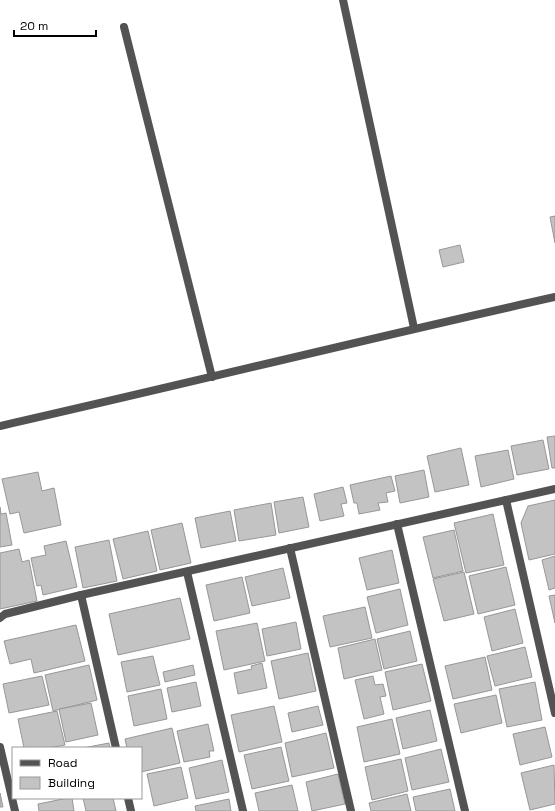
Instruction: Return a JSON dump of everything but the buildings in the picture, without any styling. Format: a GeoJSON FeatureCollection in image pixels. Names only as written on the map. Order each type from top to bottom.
{"type":"FeatureCollection","features":[{"type":"Feature","properties":{"kind":"street"},"geometry":{"type":"LineString","coordinates":[[343,0],[414,328]]}},
{"type":"Feature","properties":{"kind":"street"},"geometry":{"type":"LineString","coordinates":[[124,27],[212,377]]}},
{"type":"Feature","properties":{"kind":"street"},"geometry":{"type":"LineString","coordinates":[[0,426],[414,328],[555,297]]}},
{"type":"Feature","properties":{"kind":"street"},"geometry":{"type":"LineString","coordinates":[[0,618],[5,614],[81,595],[555,489]]}},
{"type":"Feature","properties":{"kind":"street"},"geometry":{"type":"LineString","coordinates":[[506,500],[555,713]]}},
{"type":"Feature","properties":{"kind":"street"},"geometry":{"type":"LineString","coordinates":[[398,524],[465,811]]}},
{"type":"Feature","properties":{"kind":"street"},"geometry":{"type":"LineString","coordinates":[[290,548],[351,811]]}},
{"type":"Feature","properties":{"kind":"street"},"geometry":{"type":"LineString","coordinates":[[187,572],[243,811]]}},
{"type":"Feature","properties":{"kind":"street"},"geometry":{"type":"LineString","coordinates":[[81,595],[116,747]]}},
{"type":"Feature","properties":{"kind":"street"},"geometry":{"type":"LineString","coordinates":[[0,747],[12,798]]}},
{"type":"Feature","properties":{"kind":"street"},"geometry":{"type":"LineString","coordinates":[[12,799],[15,811]]}},
{"type":"Feature","properties":{"kind":"street"},"geometry":{"type":"LineString","coordinates":[[128,799],[131,811]]}}]}
